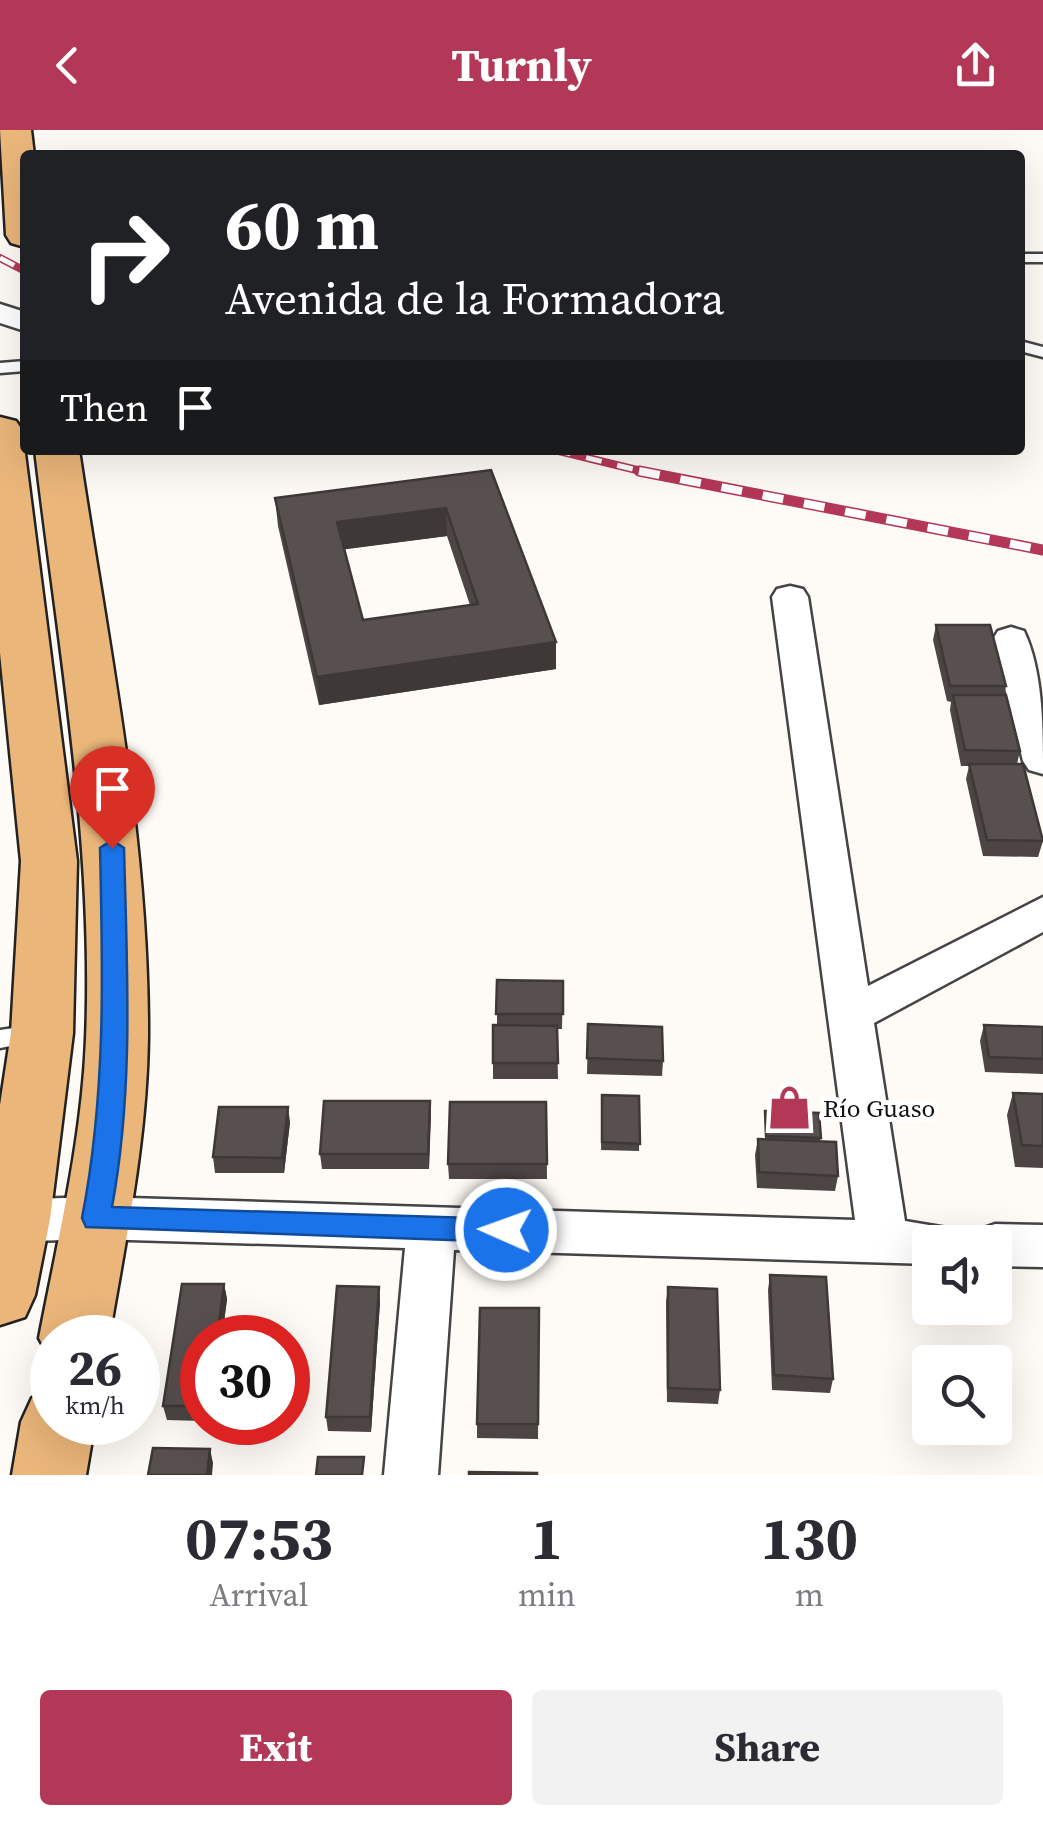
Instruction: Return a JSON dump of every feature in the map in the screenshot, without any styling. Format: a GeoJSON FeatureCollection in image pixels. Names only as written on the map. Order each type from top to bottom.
{"type":"FeatureCollection","features":[{"type":"Feature","properties":{"kind":"main road"},"geometry":{"type":"LineString","coordinates":[[13,130],[20,191]]}},
{"type":"Feature","properties":{"kind":"main road"},"geometry":{"type":"LineString","coordinates":[[0,430],[50,862],[21,1036],[0,1295]]}},
{"type":"Feature","properties":{"kind":"main road"},"geometry":{"type":"LineString","coordinates":[[58,455],[112,848],[117,1037],[109,1150],[78,1315]]}},
{"type":"Feature","properties":{"kind":"main road"},"geometry":{"type":"LineString","coordinates":[[49,1475],[54,1445]]}},
{"type":"Feature","properties":{"kind":"street"},"geometry":{"type":"LineString","coordinates":[[8,1220],[96,1218],[907,1242],[853,1014],[790,597]]}},
{"type":"Feature","properties":{"kind":"street"},"geometry":{"type":"LineString","coordinates":[[1010,639],[1043,761]]}},
{"type":"Feature","properties":{"kind":"street"},"geometry":{"type":"LineString","coordinates":[[853,1014],[1043,913]]}},
{"type":"Feature","properties":{"kind":"street"},"geometry":{"type":"LineString","coordinates":[[411,1475],[431,1228]]}},
{"type":"Feature","properties":{"kind":"street"},"geometry":{"type":"LineString","coordinates":[[1012,1245],[1043,1246]]}},
{"type":"Feature","properties":{"kind":"building"},"geometry":{"type":"Polygon","coordinates":[[[491,470],[556,642],[317,677],[275,498],[491,470]],[[446,508],[337,522],[363,620],[478,604],[446,508]]]}},
{"type":"Feature","properties":{"kind":"building"},"geometry":{"type":"Polygon","coordinates":[[[936,625],[990,625],[1006,686],[950,686],[936,625]]]}},
{"type":"Feature","properties":{"kind":"building"},"geometry":{"type":"Polygon","coordinates":[[[953,695],[1006,695],[1020,751],[965,750],[953,695]]]}},
{"type":"Feature","properties":{"kind":"building"},"geometry":{"type":"Polygon","coordinates":[[[969,764],[1023,764],[1043,841],[987,840],[969,764]]]}},
{"type":"Feature","properties":{"kind":"building"},"geometry":{"type":"Polygon","coordinates":[[[497,980],[563,981],[563,1014],[496,1014],[497,980]]]}},
{"type":"Feature","properties":{"kind":"building"},"geometry":{"type":"Polygon","coordinates":[[[588,1024],[662,1027],[663,1061],[587,1058],[588,1024]]]}},
{"type":"Feature","properties":{"kind":"building"},"geometry":{"type":"Polygon","coordinates":[[[493,1025],[557,1026],[558,1063],[493,1063],[493,1025]]]}},
{"type":"Feature","properties":{"kind":"building"},"geometry":{"type":"Polygon","coordinates":[[[984,1025],[1043,1027],[1043,1059],[989,1057],[984,1025]]]}},
{"type":"Feature","properties":{"kind":"building"},"geometry":{"type":"Polygon","coordinates":[[[1013,1093],[1043,1094],[1043,1146],[1022,1145],[1013,1093]]]}},
{"type":"Feature","properties":{"kind":"building"},"geometry":{"type":"Polygon","coordinates":[[[602,1095],[639,1096],[640,1144],[602,1142],[602,1095]]]}},
{"type":"Feature","properties":{"kind":"building"},"geometry":{"type":"Polygon","coordinates":[[[324,1101],[430,1101],[428,1154],[320,1154],[324,1101]]]}},
{"type":"Feature","properties":{"kind":"building"},"geometry":{"type":"Polygon","coordinates":[[[450,1102],[546,1102],[547,1164],[448,1164],[450,1102]]]}},
{"type":"Feature","properties":{"kind":"building"},"geometry":{"type":"Polygon","coordinates":[[[219,1107],[288,1107],[282,1158],[213,1157],[219,1107]]]}},
{"type":"Feature","properties":{"kind":"building"},"geometry":{"type":"Polygon","coordinates":[[[765,1111],[819,1113],[821,1138],[766,1136],[765,1111]]]}},
{"type":"Feature","properties":{"kind":"building"},"geometry":{"type":"Polygon","coordinates":[[[758,1139],[836,1142],[838,1176],[759,1172],[758,1139]]]}},
{"type":"Feature","properties":{"kind":"building"},"geometry":{"type":"Polygon","coordinates":[[[770,1275],[826,1277],[833,1379],[774,1375],[770,1275]]]}},
{"type":"Feature","properties":{"kind":"building"},"geometry":{"type":"Polygon","coordinates":[[[182,1284],[224,1284],[220,1315],[180,1315],[180,1406],[163,1406],[182,1284]]]}},
{"type":"Feature","properties":{"kind":"building"},"geometry":{"type":"Polygon","coordinates":[[[337,1286],[379,1287],[370,1417],[326,1417],[337,1286]]]}},
{"type":"Feature","properties":{"kind":"building"},"geometry":{"type":"Polygon","coordinates":[[[668,1287],[717,1289],[720,1390],[668,1388],[668,1287]]]}},
{"type":"Feature","properties":{"kind":"building"},"geometry":{"type":"Polygon","coordinates":[[[480,1308],[539,1308],[538,1424],[477,1424],[480,1308]]]}},
{"type":"Feature","properties":{"kind":"building"},"geometry":{"type":"Polygon","coordinates":[[[153,1448],[210,1449],[207,1475],[148,1475],[153,1448]]]}},
{"type":"Feature","properties":{"kind":"building"},"geometry":{"type":"Polygon","coordinates":[[[318,1457],[364,1457],[362,1475],[316,1475],[318,1457]]]}},
{"type":"Feature","properties":{"kind":"building"},"geometry":{"type":"Polygon","coordinates":[[[537,1473],[537,1475],[469,1475],[537,1473]]]}},
{"type":"Feature","properties":{"kind":"railway"},"geometry":{"type":"LineString","coordinates":[[0,258],[20,268]]}},
{"type":"Feature","properties":{"kind":"railway"},"geometry":{"type":"LineString","coordinates":[[575,455],[648,473]]}},
{"type":"Feature","properties":{"kind":"railway"},"geometry":{"type":"LineString","coordinates":[[639,471],[648,473]]}},
{"type":"Feature","properties":{"kind":"railway"},"geometry":{"type":"LineString","coordinates":[[648,473],[1043,550]]}},
{"type":"Feature","properties":{"kind":"place","name":"Río Guaso"},"geometry":{"type":"Point","coordinates":[790,1108]}},
{"type":"Feature","properties":{"kind":"route"},"geometry":{"type":"LineString","coordinates":[[112,848],[117,1037],[109,1150],[96,1218],[506,1230]]}}]}
